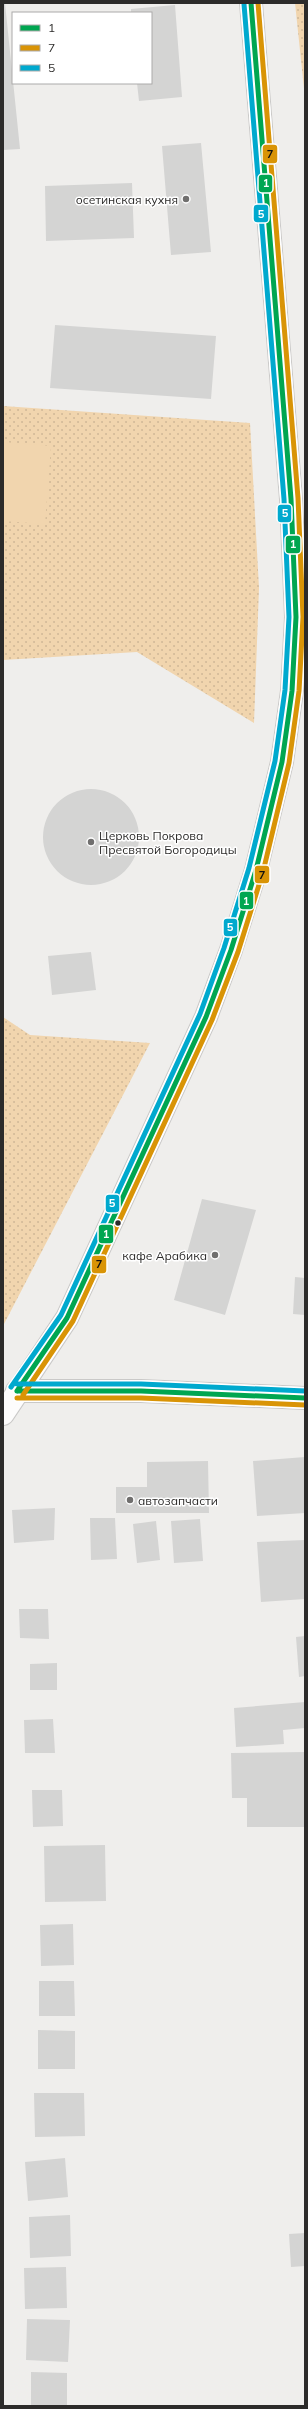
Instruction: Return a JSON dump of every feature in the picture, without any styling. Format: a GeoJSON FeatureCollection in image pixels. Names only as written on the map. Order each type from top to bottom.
{"type":"FeatureCollection","features":[{"type":"Feature","properties":{"kind":"main road"},"geometry":{"type":"LineString","coordinates":[[3,1414],[17,1390],[67,1318],[206,1016],[231,950],[256,870],[282,762],[292,691],[296,617],[293,547],[251,3]]}},
{"type":"Feature","properties":{"kind":"main road"},"geometry":{"type":"LineString","coordinates":[[17,1390],[141,1391],[305,1398]]}},
{"type":"Feature","properties":{"kind":"shaded area"},"geometry":{"type":"Polygon","coordinates":[[[295,3],[305,3],[305,98],[295,3]]]}},
{"type":"Feature","properties":{"kind":"shaded area"},"geometry":{"type":"Polygon","coordinates":[[[3,406],[250,423],[259,588],[254,723],[137,652],[3,660],[3,406]]]}},
{"type":"Feature","properties":{"kind":"shaded area"},"geometry":{"type":"Polygon","coordinates":[[[3,442],[51,446],[45,524],[3,521],[3,442]]]}},
{"type":"Feature","properties":{"kind":"shaded area"},"geometry":{"type":"Polygon","coordinates":[[[3,1017],[30,1035],[150,1043],[3,1326],[3,1017]]]}},
{"type":"Feature","properties":{"kind":"building"},"geometry":{"type":"Polygon","coordinates":[[[3,3],[5,3],[12,84],[13,84],[20,149],[3,150],[3,3]]]}},
{"type":"Feature","properties":{"kind":"building"},"geometry":{"type":"Polygon","coordinates":[[[175,5],[182,97],[139,101],[137,84],[152,84],[152,12],[131,12],[131,9],[175,5]]]}},
{"type":"Feature","properties":{"kind":"building","name":"осетинская кухня"},"geometry":{"type":"Polygon","coordinates":[[[201,143],[211,252],[171,255],[162,146],[201,143]]]}},
{"type":"Feature","properties":{"kind":"building"},"geometry":{"type":"Polygon","coordinates":[[[132,183],[134,238],[46,241],[45,186],[132,183]]]}},
{"type":"Feature","properties":{"kind":"building"},"geometry":{"type":"Polygon","coordinates":[[[55,325],[216,336],[211,399],[50,388],[55,325]]]}},
{"type":"Feature","properties":{"kind":"building","name":"Церковь Покрова Пресвятой Богородицы"},"geometry":{"type":"Polygon","coordinates":[[[91,789],[109,793],[118,797],[125,803],[131,810],[135,819],[139,837],[135,855],[131,864],[125,871],[118,877],[109,881],[91,885],[73,881],[64,877],[57,871],[51,864],[47,855],[43,837],[47,819],[51,810],[57,803],[64,797],[73,793],[91,789]]]}},
{"type":"Feature","properties":{"kind":"building"},"geometry":{"type":"Polygon","coordinates":[[[91,952],[96,990],[52,995],[48,956],[91,952]]]}},
{"type":"Feature","properties":{"kind":"building","name":"кафе Арабика"},"geometry":{"type":"Polygon","coordinates":[[[202,1199],[256,1210],[225,1315],[174,1300],[202,1199]]]}},
{"type":"Feature","properties":{"kind":"building"},"geometry":{"type":"Polygon","coordinates":[[[295,1277],[305,1278],[305,1315],[293,1314],[295,1277]]]}},
{"type":"Feature","properties":{"kind":"building"},"geometry":{"type":"Polygon","coordinates":[[[305,1457],[305,1513],[257,1516],[253,1461],[305,1457]]]}},
{"type":"Feature","properties":{"kind":"building"},"geometry":{"type":"Polygon","coordinates":[[[208,1461],[209,1513],[116,1513],[116,1487],[147,1487],[147,1462],[208,1461]]]}},
{"type":"Feature","properties":{"kind":"building"},"geometry":{"type":"Polygon","coordinates":[[[55,1508],[54,1540],[14,1543],[12,1510],[55,1508]]]}},
{"type":"Feature","properties":{"kind":"building"},"geometry":{"type":"Polygon","coordinates":[[[90,1518],[115,1518],[117,1559],[91,1560],[90,1518]]]}},
{"type":"Feature","properties":{"kind":"building"},"geometry":{"type":"Polygon","coordinates":[[[200,1519],[203,1561],[174,1563],[171,1521],[200,1519]]]}},
{"type":"Feature","properties":{"kind":"building"},"geometry":{"type":"Polygon","coordinates":[[[156,1521],[160,1560],[137,1563],[133,1524],[156,1521]]]}},
{"type":"Feature","properties":{"kind":"building"},"geometry":{"type":"Polygon","coordinates":[[[305,1540],[305,1599],[261,1602],[257,1542],[305,1540]]]}},
{"type":"Feature","properties":{"kind":"building"},"geometry":{"type":"Polygon","coordinates":[[[19,1609],[48,1609],[49,1639],[20,1638],[19,1609]]]}},
{"type":"Feature","properties":{"kind":"building"},"geometry":{"type":"Polygon","coordinates":[[[305,1636],[305,1676],[299,1677],[296,1637],[305,1636]]]}},
{"type":"Feature","properties":{"kind":"building"},"geometry":{"type":"Polygon","coordinates":[[[57,1663],[57,1690],[30,1690],[30,1664],[57,1663]]]}},
{"type":"Feature","properties":{"kind":"building"},"geometry":{"type":"Polygon","coordinates":[[[305,1702],[305,1728],[283,1730],[284,1744],[236,1747],[234,1708],[305,1702]]]}},
{"type":"Feature","properties":{"kind":"building"},"geometry":{"type":"Polygon","coordinates":[[[53,1719],[55,1753],[25,1753],[24,1720],[53,1719]]]}},
{"type":"Feature","properties":{"kind":"building"},"geometry":{"type":"Polygon","coordinates":[[[305,1752],[305,1827],[247,1827],[247,1798],[232,1798],[231,1753],[305,1752]]]}},
{"type":"Feature","properties":{"kind":"building"},"geometry":{"type":"Polygon","coordinates":[[[32,1790],[62,1790],[63,1826],[33,1827],[32,1790]]]}},
{"type":"Feature","properties":{"kind":"building"},"geometry":{"type":"Polygon","coordinates":[[[105,1845],[106,1901],[45,1902],[44,1846],[105,1845]]]}},
{"type":"Feature","properties":{"kind":"building"},"geometry":{"type":"Polygon","coordinates":[[[73,1924],[74,1965],[41,1966],[40,1925],[73,1924]]]}},
{"type":"Feature","properties":{"kind":"building"},"geometry":{"type":"Polygon","coordinates":[[[39,1981],[74,1981],[75,2016],[39,2016],[39,1981]]]}},
{"type":"Feature","properties":{"kind":"building"},"geometry":{"type":"Polygon","coordinates":[[[38,2030],[75,2031],[75,2069],[38,2069],[38,2030]]]}},
{"type":"Feature","properties":{"kind":"building"},"geometry":{"type":"Polygon","coordinates":[[[34,2093],[84,2093],[85,2136],[35,2137],[34,2093]]]}},
{"type":"Feature","properties":{"kind":"building"},"geometry":{"type":"Polygon","coordinates":[[[65,2158],[68,2197],[28,2201],[25,2162],[65,2158]]]}},
{"type":"Feature","properties":{"kind":"building"},"geometry":{"type":"Polygon","coordinates":[[[70,2215],[71,2256],[30,2258],[29,2217],[70,2215]]]}},
{"type":"Feature","properties":{"kind":"building"},"geometry":{"type":"Polygon","coordinates":[[[305,2233],[305,2266],[291,2267],[289,2234],[305,2233]]]}},
{"type":"Feature","properties":{"kind":"building"},"geometry":{"type":"Polygon","coordinates":[[[66,2267],[67,2308],[25,2309],[24,2268],[66,2267]]]}},
{"type":"Feature","properties":{"kind":"building"},"geometry":{"type":"Polygon","coordinates":[[[27,2319],[70,2320],[68,2362],[26,2360],[27,2319]]]}},
{"type":"Feature","properties":{"kind":"building"},"geometry":{"type":"Polygon","coordinates":[[[31,2372],[67,2373],[67,2405],[31,2405],[31,2372]]]}},
{"type":"Feature","properties":{"kind":"transit line","name":"1"},"geometry":{"type":"LineString","coordinates":[[17,1391],[67,1318],[206,1017],[231,950],[256,870],[282,762],[292,691],[296,617],[291,499],[251,3]]}},
{"type":"Feature","properties":{"kind":"transit line","name":"7"},"geometry":{"type":"LineString","coordinates":[[23,1395],[73,1321],[212,1020],[238,952],[263,872],[289,763],[299,691],[303,617],[298,498],[258,3]]}},
{"type":"Feature","properties":{"kind":"transit line","name":"5"},"geometry":{"type":"LineString","coordinates":[[11,1387],[61,1315],[200,1014],[224,948],[249,868],[275,761],[285,690],[289,617],[284,499],[244,4]]}},
{"type":"Feature","properties":{"kind":"transit line","name":"5"},"geometry":{"type":"LineString","coordinates":[[17,1384],[141,1384],[305,1391]]}},
{"type":"Feature","properties":{"kind":"transit line","name":"1"},"geometry":{"type":"LineString","coordinates":[[17,1391],[141,1391],[305,1398]]}},
{"type":"Feature","properties":{"kind":"transit line","name":"7"},"geometry":{"type":"LineString","coordinates":[[17,1398],[141,1398],[305,1405]]}},
{"type":"Feature","properties":{"kind":"place","name":"осетинская кухня"},"geometry":{"type":"Point","coordinates":[186,199]}},
{"type":"Feature","properties":{"kind":"place","name":"Церковь Покрова Пресвятой Богородицы"},"geometry":{"type":"Point","coordinates":[91,842]}},
{"type":"Feature","properties":{"kind":"place","name":"кафе Арабика"},"geometry":{"type":"Point","coordinates":[215,1255]}},
{"type":"Feature","properties":{"kind":"place","name":"автозапчасти"},"geometry":{"type":"Point","coordinates":[130,1500]}}]}
